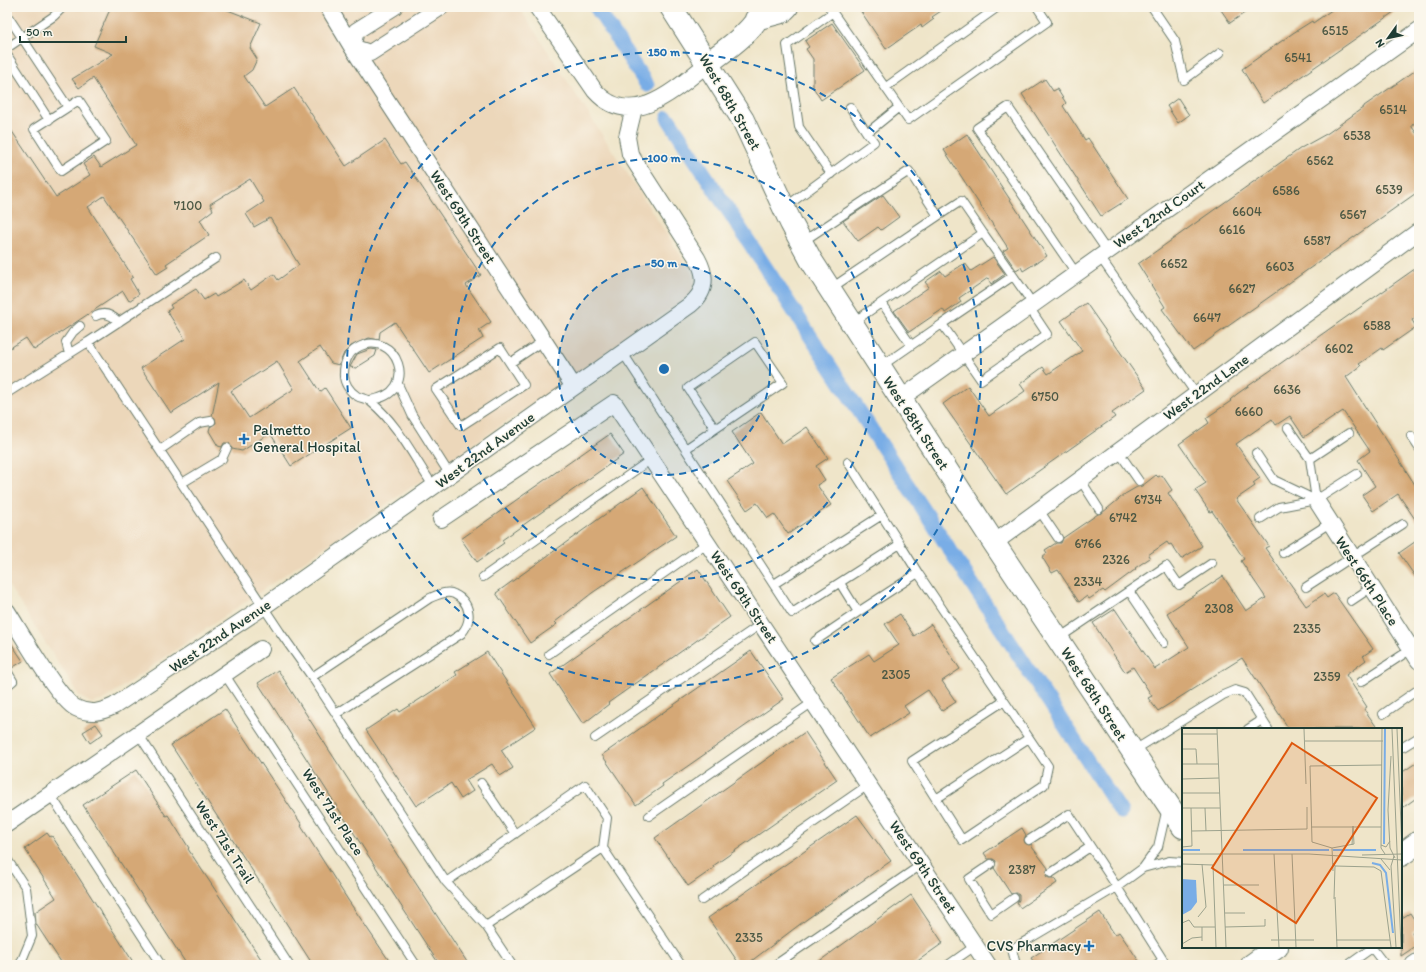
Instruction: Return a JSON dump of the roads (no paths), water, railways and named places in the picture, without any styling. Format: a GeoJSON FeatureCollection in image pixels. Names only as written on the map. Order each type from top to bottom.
{"type":"FeatureCollection","features":[{"type":"Feature","properties":{"kind":"main road","name":"West 68th Street"},"geometry":{"type":"LineString","coordinates":[[671,7],[708,63],[752,136],[784,208],[802,243],[829,289],[1132,752],[1182,825]]}},
{"type":"Feature","properties":{"kind":"main road"},"geometry":{"type":"LineString","coordinates":[[708,63],[739,39],[760,13],[782,12],[788,7]]}},
{"type":"Feature","properties":{"kind":"main road"},"geometry":{"type":"LineString","coordinates":[[1402,854],[1419,842]]}},
{"type":"Feature","properties":{"kind":"street","name":"West 69th Street"},"geometry":{"type":"LineString","coordinates":[[328,7],[352,47],[574,387]]}},
{"type":"Feature","properties":{"kind":"street"},"geometry":{"type":"LineString","coordinates":[[394,7],[356,31],[352,47],[370,53],[441,7]]}},
{"type":"Feature","properties":{"kind":"street"},"geometry":{"type":"LineString","coordinates":[[537,7],[598,94],[611,103],[634,108],[645,106],[671,92],[708,63]]}},
{"type":"Feature","properties":{"kind":"street","name":"West 22nd Court"},"geometry":{"type":"LineString","coordinates":[[900,399],[1419,30]]}},
{"type":"Feature","properties":{"kind":"street","name":"West 22nd Avenue"},"geometry":{"type":"LineString","coordinates":[[7,611],[62,696],[75,708],[90,712],[100,712],[114,706],[264,607],[696,301],[705,282],[703,271],[697,258],[630,154],[627,138],[634,108]]}},
{"type":"Feature","properties":{"kind":"street","name":"West 22nd Lane"},"geometry":{"type":"LineString","coordinates":[[994,542],[1419,231]]}},
{"type":"Feature","properties":{"kind":"street","name":"West 69th Street"},"geometry":{"type":"LineString","coordinates":[[441,519],[614,403],[653,458],[707,543],[988,965]]}},
{"type":"Feature","properties":{"kind":"street","name":"West 66th Place"},"geometry":{"type":"LineString","coordinates":[[1316,500],[1352,557],[1416,652]]}},
{"type":"Feature","properties":{"kind":"street"},"geometry":{"type":"LineString","coordinates":[[7,824],[139,735],[261,649]]}},
{"type":"Feature","properties":{"kind":"street"},"geometry":{"type":"LineString","coordinates":[[1413,965],[1419,961]]}},
{"type":"Feature","properties":{"kind":"lane"},"geometry":{"type":"LineString","coordinates":[[7,48],[54,16],[62,7]]}},
{"type":"Feature","properties":{"kind":"lane"},"geometry":{"type":"LineString","coordinates":[[886,87],[997,7]]}},
{"type":"Feature","properties":{"kind":"lane"},"geometry":{"type":"LineString","coordinates":[[831,174],[799,127],[787,45],[831,9],[908,120],[1047,22],[1037,7]]}},
{"type":"Feature","properties":{"kind":"lane"},"geometry":{"type":"LineString","coordinates":[[1152,7],[1175,41],[1184,80],[1220,53]]}},
{"type":"Feature","properties":{"kind":"lane"},"geometry":{"type":"LineString","coordinates":[[7,15],[68,107]]}},
{"type":"Feature","properties":{"kind":"lane"},"geometry":{"type":"LineString","coordinates":[[7,55],[48,120]]}},
{"type":"Feature","properties":{"kind":"lane"},"geometry":{"type":"LineString","coordinates":[[78,100],[106,141],[61,171],[34,129],[68,107],[78,100]]}},
{"type":"Feature","properties":{"kind":"lane"},"geometry":{"type":"LineString","coordinates":[[1076,273],[977,128],[1008,106],[1103,254],[1196,394]]}},
{"type":"Feature","properties":{"kind":"lane"},"geometry":{"type":"LineString","coordinates":[[784,208],[874,142],[850,107]]}},
{"type":"Feature","properties":{"kind":"lane"},"geometry":{"type":"LineString","coordinates":[[867,133],[899,107]]}},
{"type":"Feature","properties":{"kind":"lane"},"geometry":{"type":"LineString","coordinates":[[802,243],[909,171],[938,216]]}},
{"type":"Feature","properties":{"kind":"lane"},"geometry":{"type":"LineString","coordinates":[[829,289],[961,201],[1014,276],[1047,334],[981,380],[942,324]]}},
{"type":"Feature","properties":{"kind":"lane"},"geometry":{"type":"LineString","coordinates":[[851,324],[983,233]]}},
{"type":"Feature","properties":{"kind":"lane"},"geometry":{"type":"LineString","coordinates":[[7,393],[120,322],[216,258]]}},
{"type":"Feature","properties":{"kind":"lane"},"geometry":{"type":"LineString","coordinates":[[880,367],[1014,276]]}},
{"type":"Feature","properties":{"kind":"lane"},"geometry":{"type":"LineString","coordinates":[[882,303],[911,345]]}},
{"type":"Feature","properties":{"kind":"lane"},"geometry":{"type":"LineString","coordinates":[[96,316],[101,314],[112,316],[120,322]]}},
{"type":"Feature","properties":{"kind":"lane"},"geometry":{"type":"LineString","coordinates":[[69,354],[66,342],[73,332],[80,326]]}},
{"type":"Feature","properties":{"kind":"lane"},"geometry":{"type":"LineString","coordinates":[[510,363],[543,341]]}},
{"type":"Feature","properties":{"kind":"lane"},"geometry":{"type":"LineString","coordinates":[[88,342],[312,677],[446,882],[486,926],[512,965]]}},
{"type":"Feature","properties":{"kind":"lane"},"geometry":{"type":"LineString","coordinates":[[687,448],[783,383],[756,342],[688,388],[715,429]]}},
{"type":"Feature","properties":{"kind":"lane"},"geometry":{"type":"LineString","coordinates":[[376,344],[388,349],[397,358],[400,371],[398,384],[391,393],[381,399],[370,400],[357,396],[348,387],[343,375],[345,362],[352,351],[363,345],[376,344]]}},
{"type":"Feature","properties":{"kind":"lane"},"geometry":{"type":"LineString","coordinates":[[500,348],[510,363],[524,385],[461,426],[436,389],[500,348]]}},
{"type":"Feature","properties":{"kind":"lane"},"geometry":{"type":"LineString","coordinates":[[623,353],[687,448],[792,613],[900,544]]}},
{"type":"Feature","properties":{"kind":"lane"},"geometry":{"type":"LineString","coordinates":[[398,384],[412,415],[450,475]]}},
{"type":"Feature","properties":{"kind":"lane"},"geometry":{"type":"LineString","coordinates":[[370,400],[390,420],[434,487]]}},
{"type":"Feature","properties":{"kind":"lane"},"geometry":{"type":"LineString","coordinates":[[160,450],[199,424],[211,421]]}},
{"type":"Feature","properties":{"kind":"lane"},"geometry":{"type":"LineString","coordinates":[[1288,428],[1310,459],[1316,500]]}},
{"type":"Feature","properties":{"kind":"lane"},"geometry":{"type":"LineString","coordinates":[[1310,459],[1349,433]]}},
{"type":"Feature","properties":{"kind":"lane"},"geometry":{"type":"LineString","coordinates":[[1411,436],[1419,448]]}},
{"type":"Feature","properties":{"kind":"lane"},"geometry":{"type":"LineString","coordinates":[[182,483],[222,458],[227,448]]}},
{"type":"Feature","properties":{"kind":"lane"},"geometry":{"type":"LineString","coordinates":[[1118,452],[1139,481]]}},
{"type":"Feature","properties":{"kind":"lane"},"geometry":{"type":"LineString","coordinates":[[1256,453],[1274,480],[1316,500]]}},
{"type":"Feature","properties":{"kind":"lane"},"geometry":{"type":"LineString","coordinates":[[483,577],[653,458]]}},
{"type":"Feature","properties":{"kind":"lane"},"geometry":{"type":"LineString","coordinates":[[848,462],[918,574],[1004,701],[1029,738],[1048,766],[1044,784],[962,840],[912,761],[1004,701]]}},
{"type":"Feature","properties":{"kind":"lane"},"geometry":{"type":"LineString","coordinates":[[1260,519],[1278,507],[1316,500],[1357,474]]}},
{"type":"Feature","properties":{"kind":"lane"},"geometry":{"type":"LineString","coordinates":[[1080,479],[1099,509]]}},
{"type":"Feature","properties":{"kind":"lane"},"geometry":{"type":"LineString","coordinates":[[1039,510],[1058,538]]}},
{"type":"Feature","properties":{"kind":"lane"},"geometry":{"type":"LineString","coordinates":[[774,584],[882,515]]}},
{"type":"Feature","properties":{"kind":"lane"},"geometry":{"type":"LineString","coordinates":[[1283,553],[1330,523]]}},
{"type":"Feature","properties":{"kind":"lane"},"geometry":{"type":"LineString","coordinates":[[1306,587],[1403,524]]}},
{"type":"Feature","properties":{"kind":"lane"},"geometry":{"type":"LineString","coordinates":[[549,654],[707,543]]}},
{"type":"Feature","properties":{"kind":"lane"},"geometry":{"type":"LineString","coordinates":[[1058,639],[1166,566],[1179,586],[1212,563]]}},
{"type":"Feature","properties":{"kind":"lane"},"geometry":{"type":"LineString","coordinates":[[815,641],[918,574]]}},
{"type":"Feature","properties":{"kind":"lane"},"geometry":{"type":"LineString","coordinates":[[840,583],[858,612]]}},
{"type":"Feature","properties":{"kind":"lane"},"geometry":{"type":"LineString","coordinates":[[1351,601],[1372,587]]}},
{"type":"Feature","properties":{"kind":"lane"},"geometry":{"type":"LineString","coordinates":[[1129,591],[1164,643]]}},
{"type":"Feature","properties":{"kind":"lane"},"geometry":{"type":"LineString","coordinates":[[312,677],[430,598],[442,593],[454,593],[462,600],[469,612],[470,621],[467,628],[461,634],[336,714]]}},
{"type":"Feature","properties":{"kind":"lane"},"geometry":{"type":"LineString","coordinates":[[595,738],[761,624]]}},
{"type":"Feature","properties":{"kind":"lane"},"geometry":{"type":"LineString","coordinates":[[1361,682],[1416,652]]}},
{"type":"Feature","properties":{"kind":"lane"},"geometry":{"type":"LineString","coordinates":[[7,671],[14,681],[7,686]]}},
{"type":"Feature","properties":{"kind":"lane","name":"West 71st Place"},"geometry":{"type":"LineString","coordinates":[[225,675],[416,965]]}},
{"type":"Feature","properties":{"kind":"lane"},"geometry":{"type":"LineString","coordinates":[[1383,714],[1419,689]]}},
{"type":"Feature","properties":{"kind":"lane"},"geometry":{"type":"LineString","coordinates":[[1132,752],[1223,695],[1235,690],[1245,693],[1267,728]]}},
{"type":"Feature","properties":{"kind":"lane"},"geometry":{"type":"LineString","coordinates":[[649,816],[813,702]]}},
{"type":"Feature","properties":{"kind":"lane"},"geometry":{"type":"LineString","coordinates":[[1250,728],[1262,720]]}},
{"type":"Feature","properties":{"kind":"lane","name":"West 71st Trail"},"geometry":{"type":"LineString","coordinates":[[139,735],[289,965]]}},
{"type":"Feature","properties":{"kind":"lane"},"geometry":{"type":"LineString","coordinates":[[1403,747],[1419,737]]}},
{"type":"Feature","properties":{"kind":"lane"},"geometry":{"type":"LineString","coordinates":[[936,799],[1029,738]]}},
{"type":"Feature","properties":{"kind":"lane"},"geometry":{"type":"LineString","coordinates":[[481,783],[515,834]]}},
{"type":"Feature","properties":{"kind":"lane"},"geometry":{"type":"LineString","coordinates":[[446,882],[585,785],[607,818],[604,848],[681,965]]}},
{"type":"Feature","properties":{"kind":"lane"},"geometry":{"type":"LineString","coordinates":[[702,900],[868,785]]}},
{"type":"Feature","properties":{"kind":"lane"},"geometry":{"type":"LineString","coordinates":[[50,794],[161,965]]}},
{"type":"Feature","properties":{"kind":"lane"},"geometry":{"type":"LineString","coordinates":[[1016,965],[1012,949],[1117,887],[1143,868],[1158,847],[1168,803]]}},
{"type":"Feature","properties":{"kind":"lane"},"geometry":{"type":"LineString","coordinates":[[1029,840],[1069,814],[1163,960],[1156,965]]}},
{"type":"Feature","properties":{"kind":"lane"},"geometry":{"type":"LineString","coordinates":[[1051,873],[1090,847]]}},
{"type":"Feature","properties":{"kind":"lane"},"geometry":{"type":"LineString","coordinates":[[486,926],[604,848]]}},
{"type":"Feature","properties":{"kind":"lane"},"geometry":{"type":"LineString","coordinates":[[7,859],[26,888],[30,912],[32,936],[20,965]]}},
{"type":"Feature","properties":{"kind":"lane"},"geometry":{"type":"LineString","coordinates":[[1143,868],[1169,861],[1182,862]]}},
{"type":"Feature","properties":{"kind":"lane"},"geometry":{"type":"LineString","coordinates":[[991,864],[969,879],[991,914],[1014,898]]}},
{"type":"Feature","properties":{"kind":"lane"},"geometry":{"type":"LineString","coordinates":[[775,965],[921,865]]}},
{"type":"Feature","properties":{"kind":"lane"},"geometry":{"type":"LineString","coordinates":[[948,965],[975,946]]}},
{"type":"Feature","properties":{"kind":"lane"},"geometry":{"type":"LineString","coordinates":[[1348,965],[1372,948],[1385,965]]}},
{"type":"Feature","properties":{"kind":"waterway"},"geometry":{"type":"LineString","coordinates":[[596,7],[647,85]]}},
{"type":"Feature","properties":{"kind":"waterway"},"geometry":{"type":"LineString","coordinates":[[668,118],[1121,812]]}},
{"type":"Feature","properties":{"kind":"place","name":"Palmetto General Hospital"},"geometry":{"type":"Point","coordinates":[244,439]}},
{"type":"Feature","properties":{"kind":"place","name":"CVS Pharmacy"},"geometry":{"type":"Point","coordinates":[1089,946]}}]}
